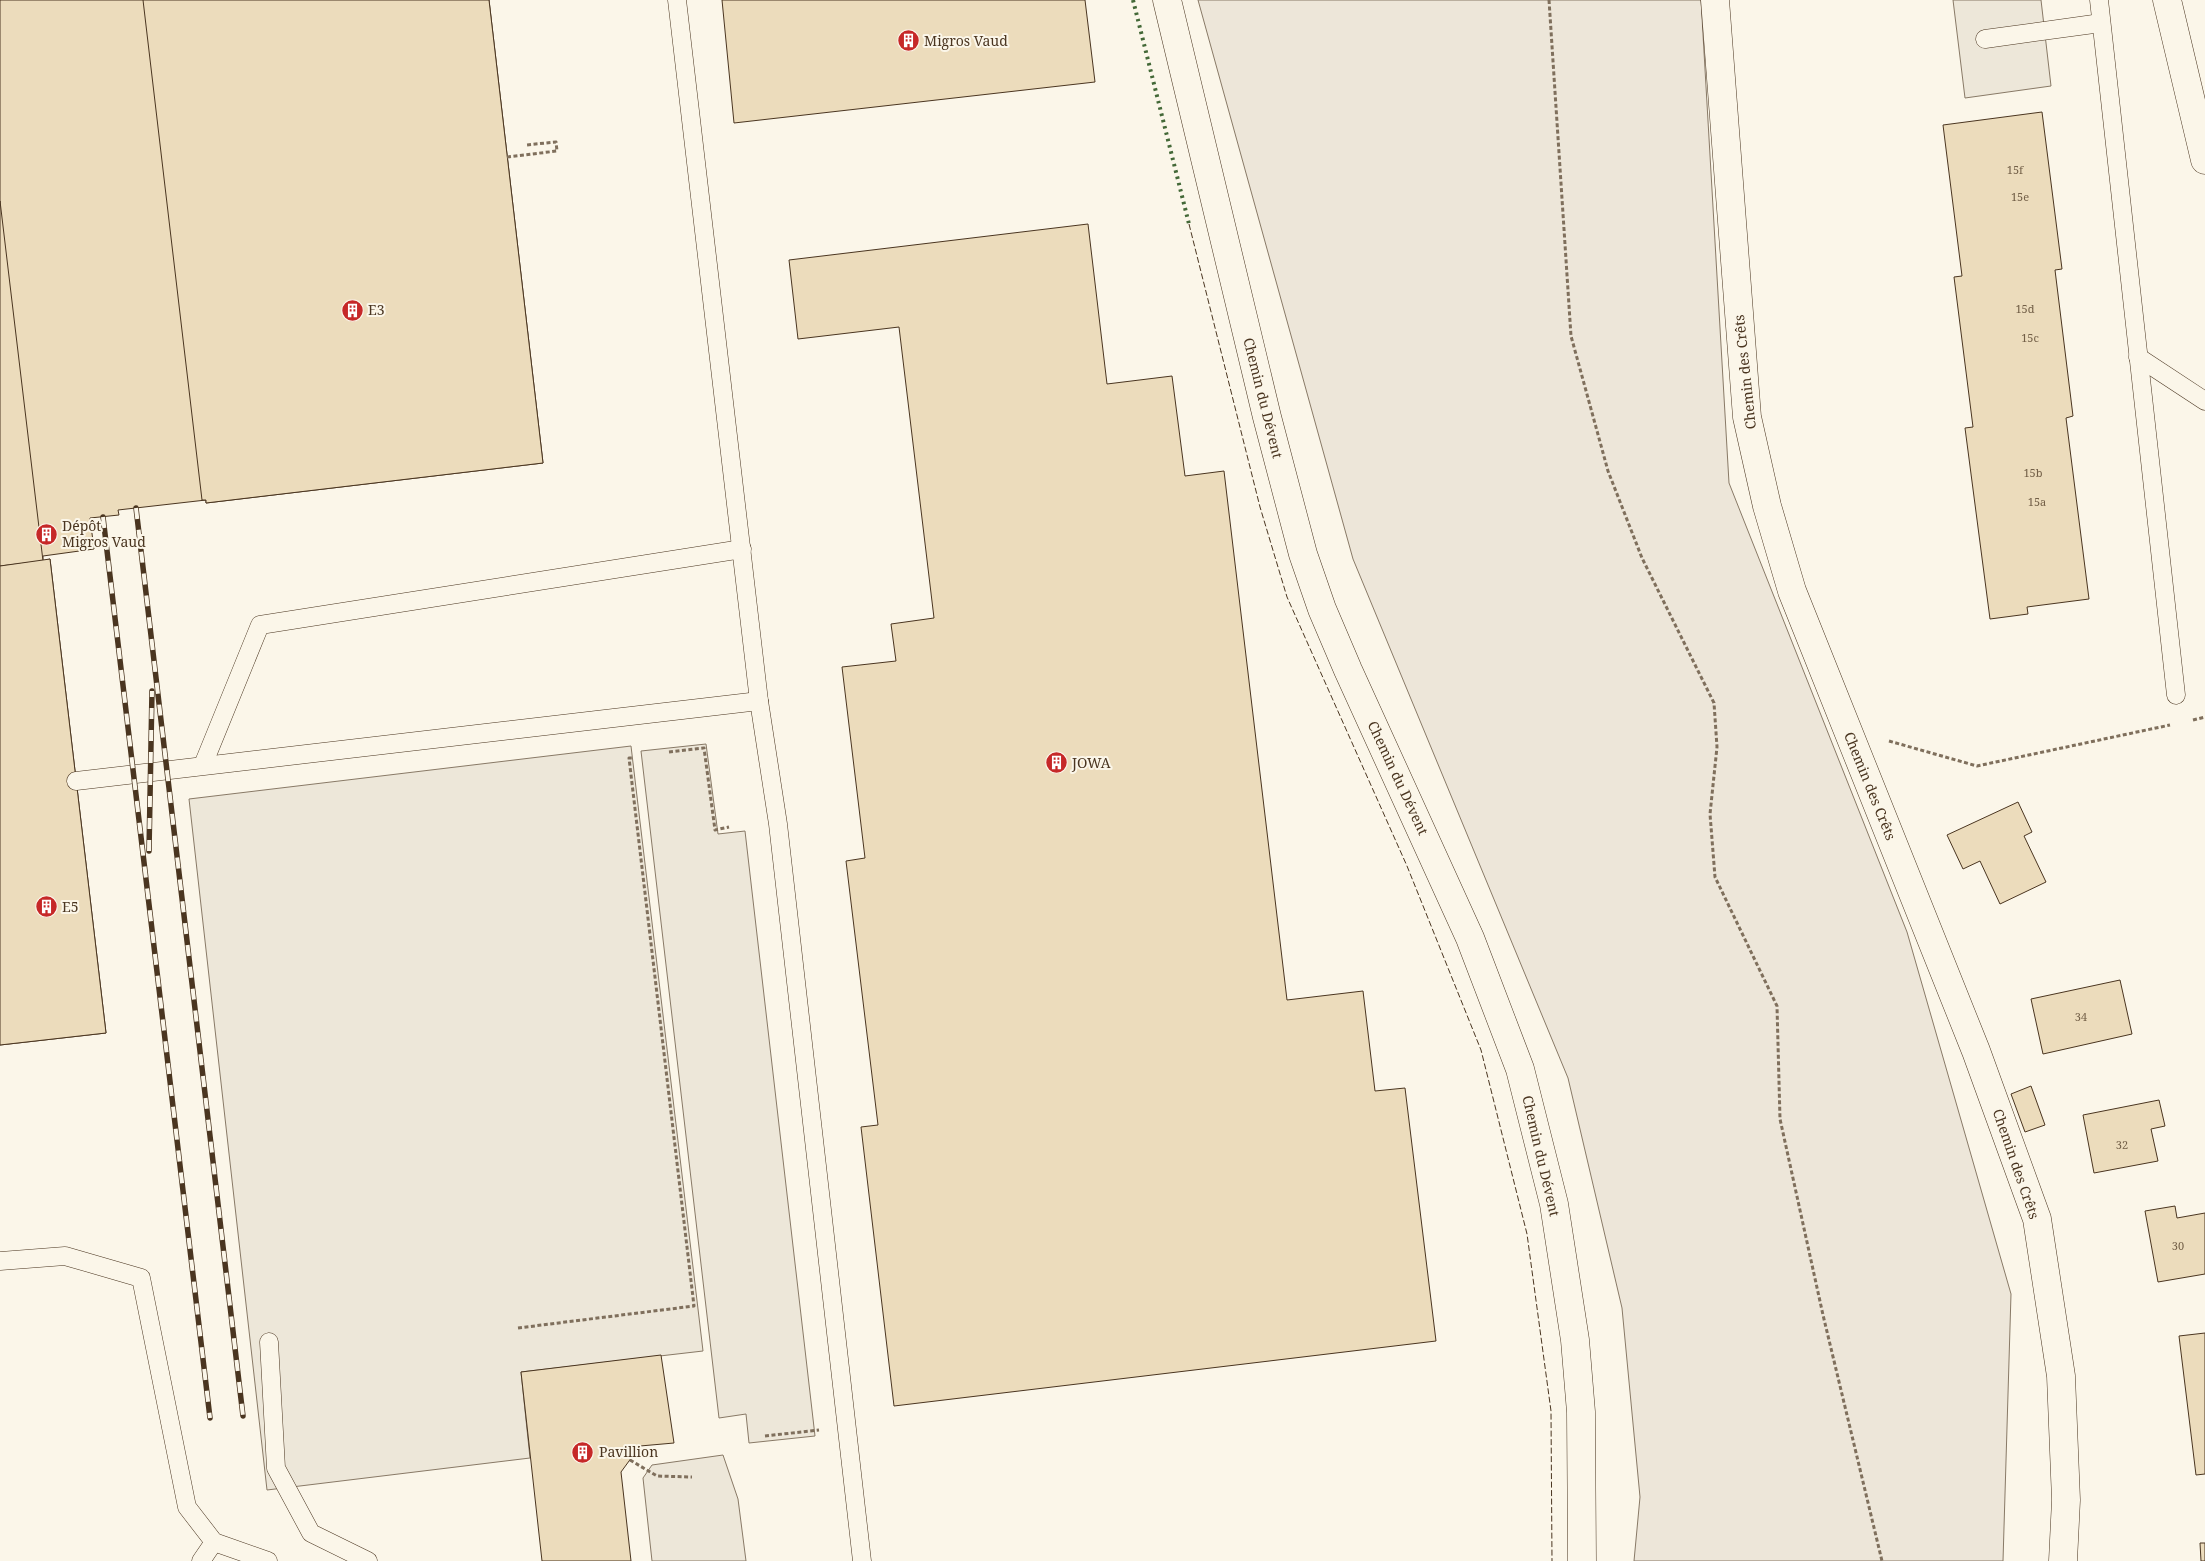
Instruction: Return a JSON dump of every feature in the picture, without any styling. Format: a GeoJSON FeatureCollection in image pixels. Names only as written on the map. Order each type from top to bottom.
{"type":"FeatureCollection","features":[{"type":"Feature","properties":{"kind":"street","name":"Chemin du Dévent"},"geometry":{"type":"LineString","coordinates":[[1167,0],[1267,417],[1303,554],[1322,609],[1348,670],[1470,938],[1520,1069],[1554,1204],[1576,1340],[1582,1421],[1582,1561]]}},
{"type":"Feature","properties":{"kind":"street","name":"Chemin des Crêts"},"geometry":{"type":"LineString","coordinates":[[1715,0],[1747,417],[1767,506],[1792,591],[1976,1051],[2037,1219],[2061,1376],[2066,1500],[2063,1561]]}},
{"type":"Feature","properties":{"kind":"street"},"geometry":{"type":"LineString","coordinates":[[2167,0],[2205,160]]}},
{"type":"Feature","properties":{"kind":"lane"},"geometry":{"type":"LineString","coordinates":[[677,0],[759,701],[780,844],[862,1561]]}},
{"type":"Feature","properties":{"kind":"lane"},"geometry":{"type":"LineString","coordinates":[[2099,0],[2176,695]]}},
{"type":"Feature","properties":{"kind":"lane"},"geometry":{"type":"LineString","coordinates":[[1985,39],[2101,23]]}},
{"type":"Feature","properties":{"kind":"lane"},"geometry":{"type":"LineString","coordinates":[[2138,357],[2205,401]]}},
{"type":"Feature","properties":{"kind":"lane"},"geometry":{"type":"LineString","coordinates":[[203,766],[260,624],[742,549]]}},
{"type":"Feature","properties":{"kind":"lane"},"geometry":{"type":"LineString","coordinates":[[76,781],[759,701]]}},
{"type":"Feature","properties":{"kind":"lane"},"geometry":{"type":"LineString","coordinates":[[0,1261],[65,1256],[141,1278],[187,1507],[214,1542],[268,1561]]}},
{"type":"Feature","properties":{"kind":"lane"},"geometry":{"type":"LineString","coordinates":[[268,1342],[276,1468],[311,1532],[368,1561]]}},
{"type":"Feature","properties":{"kind":"lane"},"geometry":{"type":"LineString","coordinates":[[201,1561],[214,1542]]}},
{"type":"Feature","properties":{"kind":"path"},"geometry":{"type":"LineString","coordinates":[[1549,0],[1571,336],[1608,471],[1642,558],[1714,703],[1717,747],[1710,814],[1715,877],[1778,1006],[1780,1119],[1823,1315],[1882,1561]]}},
{"type":"Feature","properties":{"kind":"path"},"geometry":{"type":"LineString","coordinates":[[507,157],[557,151],[556,142],[526,145]]}},
{"type":"Feature","properties":{"kind":"path"},"geometry":{"type":"LineString","coordinates":[[2186,721],[2205,717]]}},
{"type":"Feature","properties":{"kind":"path"},"geometry":{"type":"LineString","coordinates":[[1847,729],[1977,766],[2176,723]]}},
{"type":"Feature","properties":{"kind":"path"},"geometry":{"type":"LineString","coordinates":[[669,752],[704,748],[715,830],[729,827]]}},
{"type":"Feature","properties":{"kind":"path"},"geometry":{"type":"LineString","coordinates":[[518,1328],[694,1306],[629,758],[633,758]]}},
{"type":"Feature","properties":{"kind":"path"},"geometry":{"type":"LineString","coordinates":[[765,1436],[824,1430]]}},
{"type":"Feature","properties":{"kind":"path"},"geometry":{"type":"LineString","coordinates":[[630,1460],[657,1476],[692,1477]]}},
{"type":"Feature","properties":{"kind":"shaded area"},"geometry":{"type":"Polygon","coordinates":[[[1198,0],[1701,0],[1729,483],[1907,932],[2011,1294],[2003,1561],[1634,1561],[1640,1497],[1622,1308],[1568,1078],[1353,559],[1198,0]]]}},
{"type":"Feature","properties":{"kind":"shaded area"},"geometry":{"type":"Polygon","coordinates":[[[1953,0],[2041,0],[2051,86],[1965,98],[1953,0]]]}},
{"type":"Feature","properties":{"kind":"shaded area"},"geometry":{"type":"Polygon","coordinates":[[[706,744],[718,834],[745,831],[815,1436],[749,1443],[746,1414],[719,1418],[641,751],[706,744]]]}},
{"type":"Feature","properties":{"kind":"shaded area"},"geometry":{"type":"Polygon","coordinates":[[[631,746],[703,1351],[521,1372],[530,1458],[267,1490],[189,799],[631,746]]]}},
{"type":"Feature","properties":{"kind":"shaded area"},"geometry":{"type":"Polygon","coordinates":[[[723,1455],[738,1499],[746,1561],[652,1561],[643,1478],[652,1465],[723,1455]]]}},
{"type":"Feature","properties":{"kind":"building","name":"Dépôt Migros Vaud"},"geometry":{"type":"Polygon","coordinates":[[[0,0],[489,0],[543,463],[206,503],[206,500],[118,510],[119,515],[90,518],[94,549],[43,556],[43,561],[50,559],[106,1033],[0,1045],[0,0]]]}},
{"type":"Feature","properties":{"kind":"building","name":"E3"},"geometry":{"type":"Polygon","coordinates":[[[143,0],[489,0],[543,463],[206,503],[206,500],[202,500],[143,0]]]}},
{"type":"Feature","properties":{"kind":"building","name":"Migros Vaud"},"geometry":{"type":"Polygon","coordinates":[[[722,0],[1085,0],[1095,82],[734,123],[722,0]]]}},
{"type":"Feature","properties":{"kind":"building"},"geometry":{"type":"Polygon","coordinates":[[[2042,112],[2062,269],[2055,270],[2073,416],[2066,418],[2089,599],[2027,607],[2028,614],[1990,619],[1965,428],[1973,427],[1954,277],[1962,276],[1943,125],[2042,112]]]}},
{"type":"Feature","properties":{"kind":"building"},"geometry":{"type":"Polygon","coordinates":[[[0,201],[43,561],[0,566],[0,201]]]}},
{"type":"Feature","properties":{"kind":"building","name":"JOWA"},"geometry":{"type":"Polygon","coordinates":[[[1088,224],[1107,384],[1172,376],[1185,476],[1224,471],[1287,1000],[1363,991],[1375,1091],[1405,1088],[1436,1341],[894,1406],[861,1127],[878,1125],[846,861],[865,858],[842,667],[896,661],[891,624],[934,618],[899,327],[798,339],[789,260],[1088,224]]]}},
{"type":"Feature","properties":{"kind":"building","name":"E5"},"geometry":{"type":"Polygon","coordinates":[[[50,559],[106,1033],[0,1045],[0,566],[50,559]]]}},
{"type":"Feature","properties":{"kind":"building"},"geometry":{"type":"Polygon","coordinates":[[[2018,802],[2032,832],[2024,836],[2046,882],[2000,904],[1980,861],[1963,869],[1947,835],[2018,802]]]}},
{"type":"Feature","properties":{"kind":"building"},"geometry":{"type":"Polygon","coordinates":[[[2120,980],[2132,1034],[2043,1054],[2031,999],[2120,980]]]}},
{"type":"Feature","properties":{"kind":"building"},"geometry":{"type":"Polygon","coordinates":[[[2031,1086],[2045,1125],[2025,1132],[2011,1094],[2031,1086]]]}},
{"type":"Feature","properties":{"kind":"building"},"geometry":{"type":"Polygon","coordinates":[[[2159,1100],[2165,1126],[2151,1129],[2158,1161],[2094,1173],[2083,1115],[2159,1100]]]}},
{"type":"Feature","properties":{"kind":"building"},"geometry":{"type":"Polygon","coordinates":[[[2175,1206],[2177,1218],[2205,1213],[2205,1274],[2158,1282],[2145,1211],[2175,1206]]]}},
{"type":"Feature","properties":{"kind":"building"},"geometry":{"type":"Polygon","coordinates":[[[2205,1333],[2205,1474],[2196,1475],[2179,1336],[2205,1333]]]}},
{"type":"Feature","properties":{"kind":"building","name":"Pavillion"},"geometry":{"type":"Polygon","coordinates":[[[661,1355],[674,1443],[640,1446],[621,1472],[631,1561],[542,1561],[521,1372],[661,1355]]]}},
{"type":"Feature","properties":{"kind":"building"},"geometry":{"type":"Polygon","coordinates":[[[2200,1543],[2205,1543],[2205,1561],[2201,1561],[2200,1543]]]}},
{"type":"Feature","properties":{"kind":"railway"},"geometry":{"type":"LineString","coordinates":[[136,508],[243,1416]]}},
{"type":"Feature","properties":{"kind":"railway"},"geometry":{"type":"LineString","coordinates":[[103,517],[210,1418]]}},
{"type":"Feature","properties":{"kind":"railway"},"geometry":{"type":"LineString","coordinates":[[149,851],[152,691]]}},
{"type":"Feature","properties":{"kind":"hedge"},"geometry":{"type":"LineString","coordinates":[[1133,0],[1189,224]]}},
{"type":"Feature","properties":{"kind":"fence"},"geometry":{"type":"LineString","coordinates":[[1189,224],[1260,507],[1287,597],[1407,866],[1481,1050],[1527,1234],[1551,1411],[1552,1561]]}},
{"type":"Feature","properties":{"kind":"place","name":"Migros Vaud"},"geometry":{"type":"Point","coordinates":[908,41]}},
{"type":"Feature","properties":{"kind":"place","name":"E3"},"geometry":{"type":"Point","coordinates":[352,310]}},
{"type":"Feature","properties":{"kind":"place","name":"Dépôt Migros Vaud"},"geometry":{"type":"Point","coordinates":[46,534]}},
{"type":"Feature","properties":{"kind":"place","name":"JOWA"},"geometry":{"type":"Point","coordinates":[1056,763]}},
{"type":"Feature","properties":{"kind":"place","name":"E5"},"geometry":{"type":"Point","coordinates":[46,907]}},
{"type":"Feature","properties":{"kind":"place","name":"Pavillion"},"geometry":{"type":"Point","coordinates":[583,1452]}}]}
